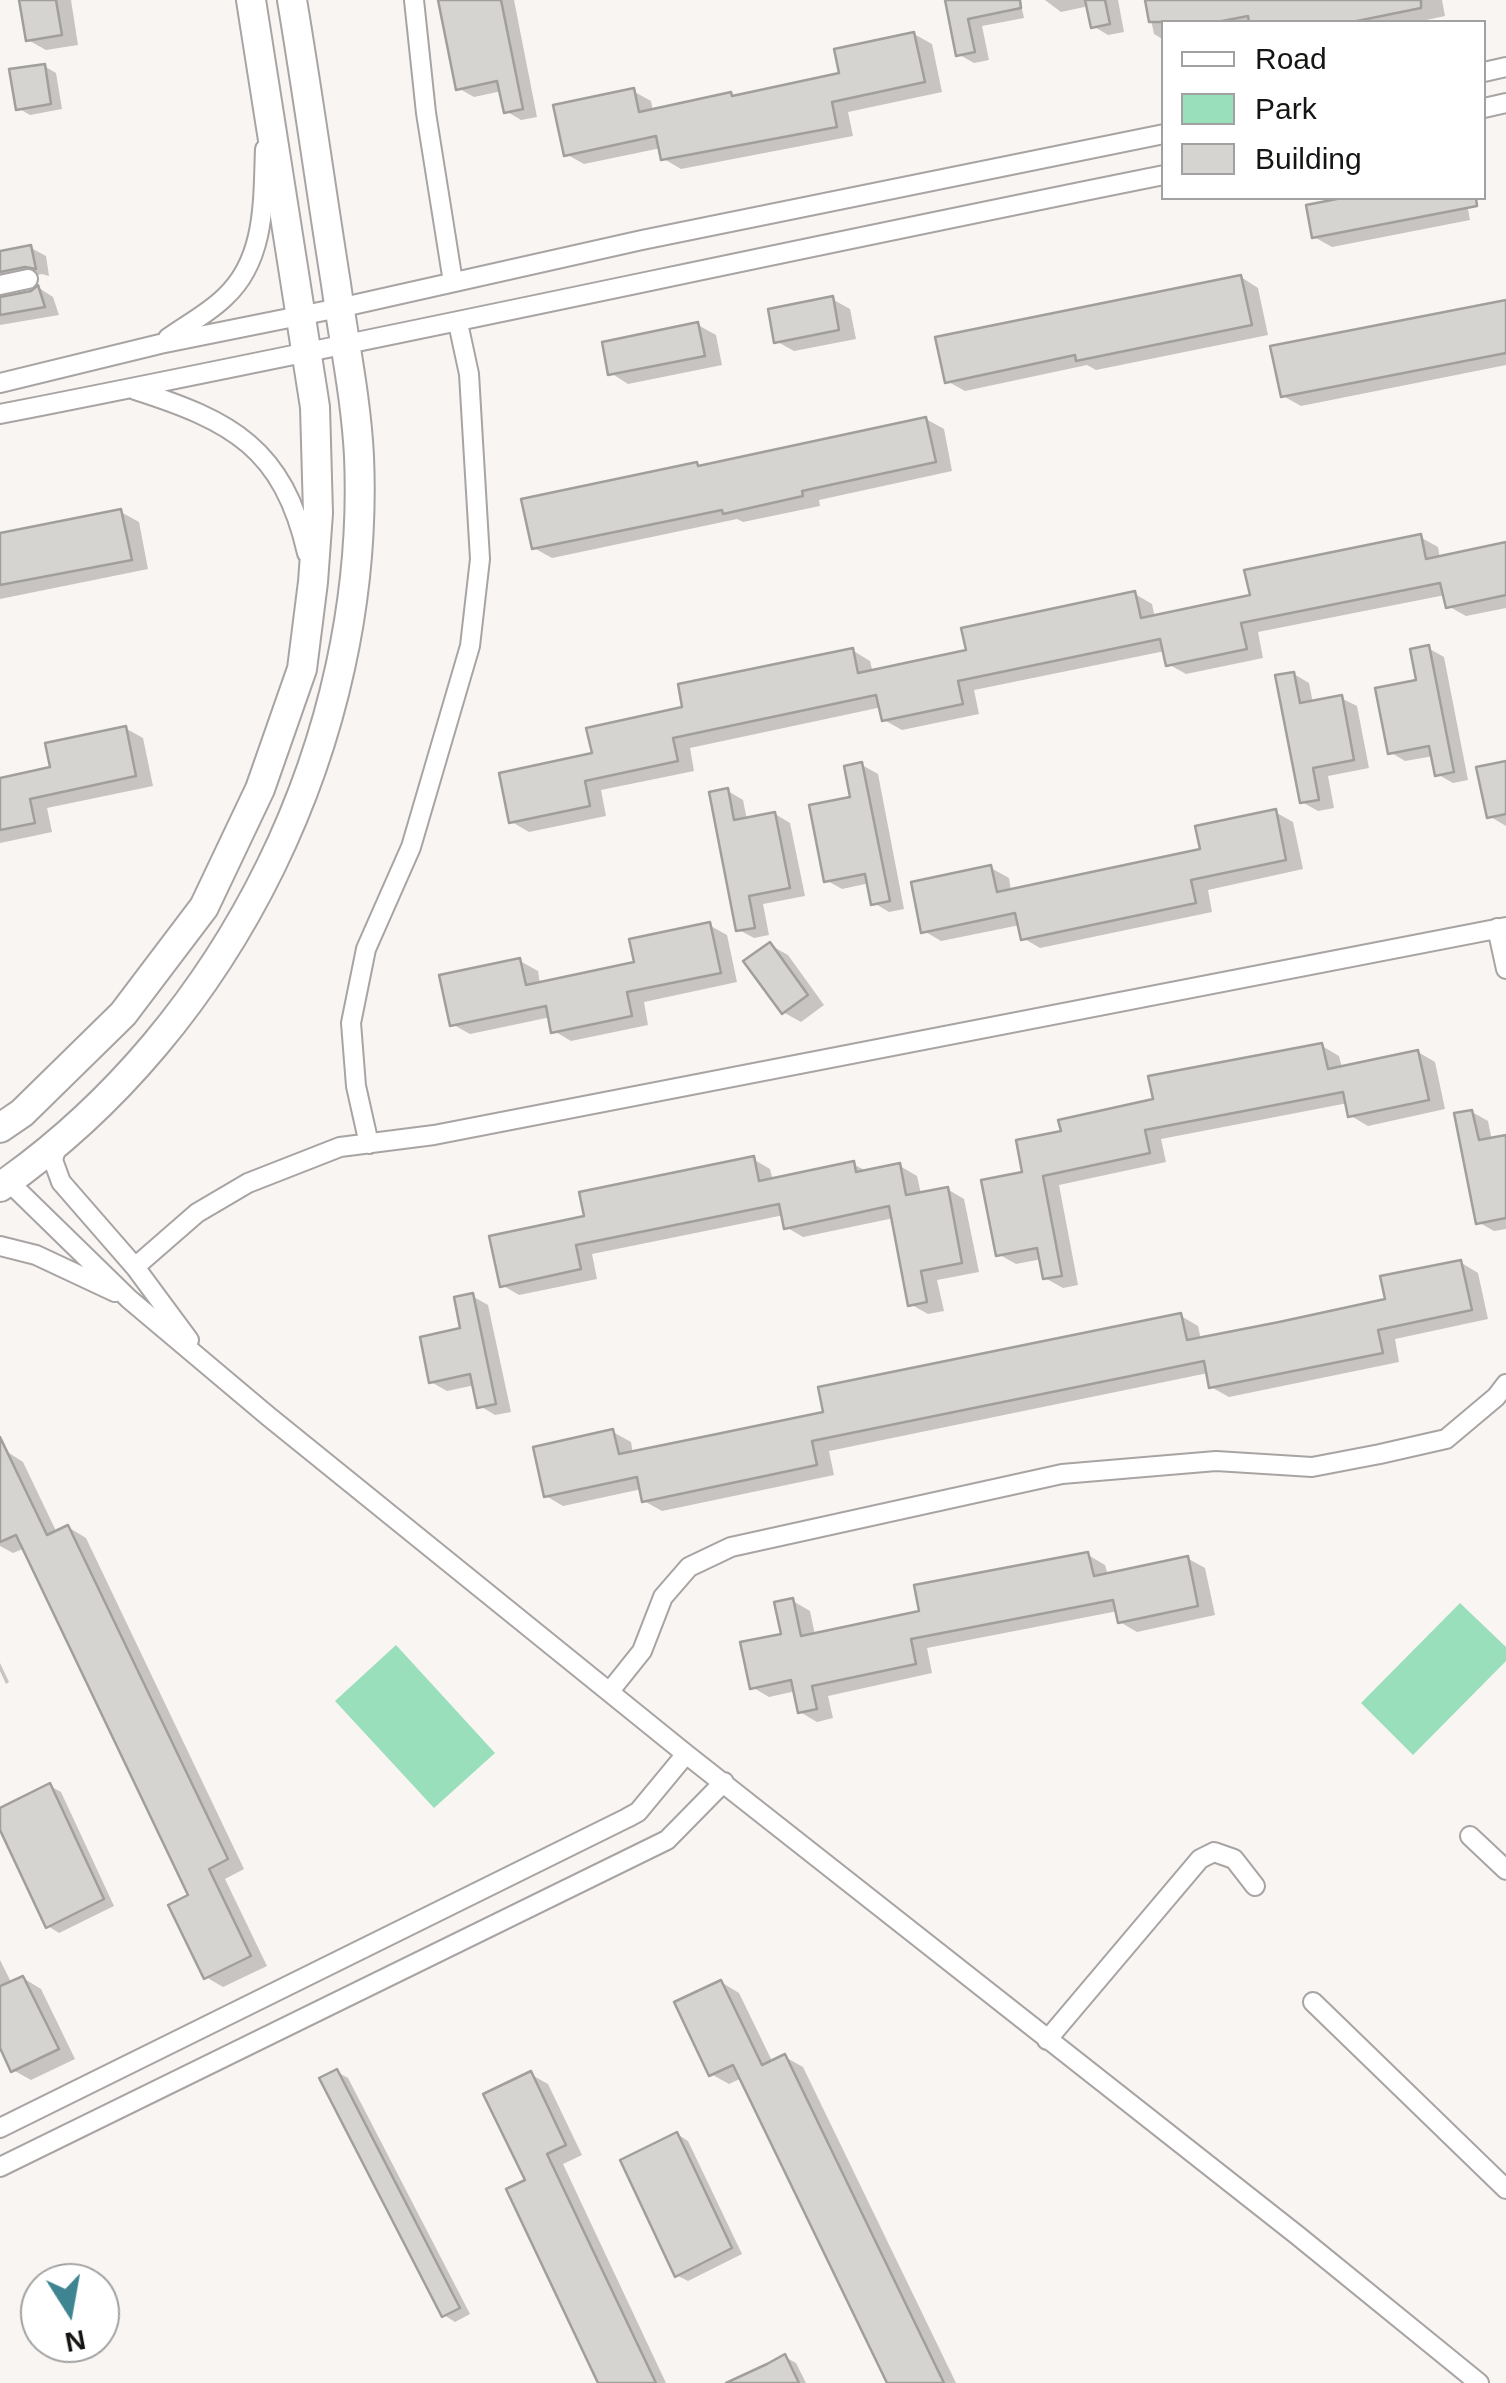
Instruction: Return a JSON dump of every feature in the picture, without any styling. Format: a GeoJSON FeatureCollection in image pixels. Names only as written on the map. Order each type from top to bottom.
{"type":"FeatureCollection","features":[{"type":"Feature","properties":{"kind":"main road"},"geometry":{"type":"LineString","coordinates":[[0,1128],[62,1076],[123,1014],[204,907],[260,789],[302,669],[314,582],[317,460],[308,353],[251,0]]}},
{"type":"Feature","properties":{"kind":"main road"},"geometry":{"type":"LineString","coordinates":[[4,1184],[58,1142],[146,1055],[220,956],[276,856],[309,777],[344,658],[353,594],[359,460],[354,384],[292,0]]}},
{"type":"Feature","properties":{"kind":"street"},"geometry":{"type":"LineString","coordinates":[[414,0],[426,113],[452,282]]}},
{"type":"Feature","properties":{"kind":"street"},"geometry":{"type":"LineString","coordinates":[[160,344],[224,299],[240,281],[252,258],[262,208],[267,98]]}},
{"type":"Feature","properties":{"kind":"street"},"geometry":{"type":"LineString","coordinates":[[0,383],[160,344],[1161,135]]}},
{"type":"Feature","properties":{"kind":"street"},"geometry":{"type":"LineString","coordinates":[[0,414],[458,324],[710,266],[1161,176]]}},
{"type":"Feature","properties":{"kind":"street"},"geometry":{"type":"LineString","coordinates":[[0,284],[28,279]]}},
{"type":"Feature","properties":{"kind":"street"},"geometry":{"type":"LineString","coordinates":[[369,1144],[356,1086],[351,1023],[366,949],[411,847],[470,646],[480,558],[469,374],[458,324]]}},
{"type":"Feature","properties":{"kind":"street"},"geometry":{"type":"LineString","coordinates":[[130,388],[196,410],[255,449],[274,470],[292,500],[314,582]]}},
{"type":"Feature","properties":{"kind":"street"},"geometry":{"type":"LineString","coordinates":[[136,1268],[196,1213],[248,1183],[340,1147],[434,1135],[1502,927],[1506,970]]}},
{"type":"Feature","properties":{"kind":"street"},"geometry":{"type":"LineString","coordinates":[[58,1142],[53,1160],[60,1182],[136,1268],[204,1360]]}},
{"type":"Feature","properties":{"kind":"street"},"geometry":{"type":"LineString","coordinates":[[4,1184],[129,1299],[268,1416],[686,1754],[1298,2235],[1479,2383]]}},
{"type":"Feature","properties":{"kind":"street"},"geometry":{"type":"LineString","coordinates":[[0,1246],[36,1255],[129,1299]]}},
{"type":"Feature","properties":{"kind":"street"},"geometry":{"type":"LineString","coordinates":[[610,1691],[642,1651],[663,1598],[689,1568],[730,1547],[1062,1474],[1216,1461],[1312,1467],[1380,1454],[1446,1439],[1506,1384]]}},
{"type":"Feature","properties":{"kind":"street"},"geometry":{"type":"LineString","coordinates":[[0,2128],[627,1818],[638,1812],[686,1754]]}},
{"type":"Feature","properties":{"kind":"street"},"geometry":{"type":"LineString","coordinates":[[0,2166],[667,1840],[724,1782]]}},
{"type":"Feature","properties":{"kind":"street"},"geometry":{"type":"LineString","coordinates":[[1470,1836],[1506,1870]]}},
{"type":"Feature","properties":{"kind":"street"},"geometry":{"type":"LineString","coordinates":[[1047,2040],[1200,1859],[1214,1852],[1234,1859],[1256,1886]]}},
{"type":"Feature","properties":{"kind":"street"},"geometry":{"type":"LineString","coordinates":[[1314,2002],[1506,2189]]}},
{"type":"Feature","properties":{"kind":"green space"},"geometry":{"type":"Polygon","coordinates":[[[1460,1603],[1506,1647],[1506,1661],[1413,1755],[1361,1703],[1460,1603]]]}},
{"type":"Feature","properties":{"kind":"green space"},"geometry":{"type":"Polygon","coordinates":[[[396,1645],[495,1753],[434,1808],[335,1701],[396,1645]]]}},
{"type":"Feature","properties":{"kind":"building"},"geometry":{"type":"Polygon","coordinates":[[[19,0],[56,0],[62,35],[26,41],[19,0]]]}},
{"type":"Feature","properties":{"kind":"building"},"geometry":{"type":"Polygon","coordinates":[[[438,0],[501,0],[523,109],[504,113],[497,81],[456,90],[438,0]]]}},
{"type":"Feature","properties":{"kind":"building"},"geometry":{"type":"Polygon","coordinates":[[[945,0],[1020,0],[1021,8],[968,19],[975,52],[956,56],[945,0]]]}},
{"type":"Feature","properties":{"kind":"building"},"geometry":{"type":"Polygon","coordinates":[[[1085,0],[1105,0],[1110,24],[1091,28],[1085,0]]]}},
{"type":"Feature","properties":{"kind":"building"},"geometry":{"type":"Polygon","coordinates":[[[1145,0],[1421,0],[1421,8],[1362,20],[1249,20],[1248,16],[1149,22],[1145,0]]]}},
{"type":"Feature","properties":{"kind":"building"},"geometry":{"type":"Polygon","coordinates":[[[914,32],[925,82],[832,102],[837,127],[661,160],[656,136],[564,156],[553,105],[634,88],[639,112],[731,92],[732,96],[839,73],[834,49],[914,32]]]}},
{"type":"Feature","properties":{"kind":"building"},"geometry":{"type":"Polygon","coordinates":[[[45,64],[51,104],[16,110],[9,69],[45,64]]]}},
{"type":"Feature","properties":{"kind":"building"},"geometry":{"type":"Polygon","coordinates":[[[1332,200],[1476,200],[1477,206],[1312,238],[1306,205],[1332,200]]]}},
{"type":"Feature","properties":{"kind":"building"},"geometry":{"type":"Polygon","coordinates":[[[31,245],[36,269],[0,272],[0,251],[31,245]]]}},
{"type":"Feature","properties":{"kind":"building"},"geometry":{"type":"Polygon","coordinates":[[[1241,275],[1252,325],[1076,361],[1075,355],[945,383],[935,337],[1241,275]]]}},
{"type":"Feature","properties":{"kind":"building"},"geometry":{"type":"Polygon","coordinates":[[[38,285],[45,307],[0,315],[0,297],[31,291],[38,285]]]}},
{"type":"Feature","properties":{"kind":"building"},"geometry":{"type":"Polygon","coordinates":[[[833,296],[839,330],[774,343],[768,309],[833,296]]]}},
{"type":"Feature","properties":{"kind":"building"},"geometry":{"type":"Polygon","coordinates":[[[1506,300],[1506,353],[1281,397],[1270,346],[1506,300]]]}},
{"type":"Feature","properties":{"kind":"building"},"geometry":{"type":"Polygon","coordinates":[[[698,322],[705,356],[608,375],[602,342],[698,322]]]}},
{"type":"Feature","properties":{"kind":"building"},"geometry":{"type":"Polygon","coordinates":[[[926,417],[936,462],[802,491],[803,496],[723,514],[722,510],[532,549],[521,499],[926,417]]]}},
{"type":"Feature","properties":{"kind":"building"},"geometry":{"type":"Polygon","coordinates":[[[121,509],[132,560],[0,585],[0,533],[121,509]]]}},
{"type":"Feature","properties":{"kind":"building"},"geometry":{"type":"Polygon","coordinates":[[[1421,534],[1426,559],[1506,542],[1506,595],[1446,608],[1440,583],[1241,623],[1247,649],[1166,666],[1160,639],[958,681],[963,704],[882,721],[876,695],[673,738],[678,761],[585,781],[590,806],[509,823],[499,773],[592,753],[586,728],[682,707],[678,684],[853,648],[858,673],[966,650],[961,628],[1135,591],[1141,618],[1250,595],[1244,570],[1421,534]]]}},
{"type":"Feature","properties":{"kind":"building"},"geometry":{"type":"Polygon","coordinates":[[[1429,645],[1454,772],[1435,776],[1429,746],[1388,754],[1375,688],[1416,680],[1410,649],[1429,645]]]}},
{"type":"Feature","properties":{"kind":"building"},"geometry":{"type":"Polygon","coordinates":[[[1294,672],[1300,703],[1342,695],[1354,760],[1313,768],[1319,800],[1300,803],[1275,675],[1294,672]]]}},
{"type":"Feature","properties":{"kind":"building"},"geometry":{"type":"Polygon","coordinates":[[[126,726],[136,776],[30,799],[35,823],[0,830],[0,778],[50,767],[45,743],[126,726]]]}},
{"type":"Feature","properties":{"kind":"building"},"geometry":{"type":"Polygon","coordinates":[[[1506,761],[1506,814],[1487,818],[1476,767],[1506,761]]]}},
{"type":"Feature","properties":{"kind":"building"},"geometry":{"type":"Polygon","coordinates":[[[862,762],[890,901],[871,905],[865,874],[824,882],[809,805],[850,797],[844,766],[862,762]]]}},
{"type":"Feature","properties":{"kind":"building"},"geometry":{"type":"Polygon","coordinates":[[[728,788],[734,820],[775,812],[790,888],[749,896],[755,928],[736,931],[709,792],[728,788]]]}},
{"type":"Feature","properties":{"kind":"building"},"geometry":{"type":"Polygon","coordinates":[[[1276,809],[1286,860],[1191,880],[1196,903],[1021,940],[1015,913],[921,933],[911,882],[991,865],[997,892],[1200,849],[1195,826],[1276,809]]]}},
{"type":"Feature","properties":{"kind":"building"},"geometry":{"type":"Polygon","coordinates":[[[710,922],[721,973],[627,992],[632,1016],[551,1033],[546,1006],[450,1026],[439,975],[520,958],[526,985],[634,962],[629,939],[710,922]]]}},
{"type":"Feature","properties":{"kind":"building"},"geometry":{"type":"Polygon","coordinates":[[[770,942],[808,995],[782,1014],[743,961],[770,942]]]}},
{"type":"Feature","properties":{"kind":"building"},"geometry":{"type":"Polygon","coordinates":[[[1322,1043],[1328,1069],[1418,1050],[1429,1100],[1348,1117],[1343,1092],[1145,1130],[1150,1153],[1043,1176],[1062,1276],[1043,1279],[1037,1248],[996,1256],[981,1180],[1022,1172],[1016,1140],[1061,1131],[1058,1120],[1153,1099],[1148,1076],[1322,1043]]]}},
{"type":"Feature","properties":{"kind":"building"},"geometry":{"type":"Polygon","coordinates":[[[1472,1110],[1479,1140],[1506,1135],[1506,1218],[1476,1224],[1454,1113],[1472,1110]]]}},
{"type":"Feature","properties":{"kind":"building"},"geometry":{"type":"Polygon","coordinates":[[[754,1156],[759,1181],[854,1161],[856,1172],[900,1163],[906,1195],[948,1187],[962,1263],[921,1271],[927,1302],[908,1306],[889,1206],[784,1229],[779,1204],[576,1245],[581,1269],[500,1287],[489,1236],[584,1216],[579,1192],[754,1156]]]}},
{"type":"Feature","properties":{"kind":"building"},"geometry":{"type":"Polygon","coordinates":[[[1461,1260],[1472,1310],[1378,1330],[1383,1353],[1209,1388],[1204,1361],[812,1441],[817,1465],[642,1502],[637,1477],[544,1497],[533,1447],[613,1429],[619,1454],[712,1435],[823,1412],[818,1387],[1181,1313],[1187,1340],[1279,1322],[1385,1299],[1380,1276],[1461,1260]]]}},
{"type":"Feature","properties":{"kind":"building"},"geometry":{"type":"Polygon","coordinates":[[[473,1293],[496,1404],[477,1408],[470,1374],[429,1383],[420,1337],[460,1328],[454,1297],[473,1293]]]}},
{"type":"Feature","properties":{"kind":"building"},"geometry":{"type":"Polygon","coordinates":[[[0,1437],[47,1535],[68,1525],[228,1859],[209,1869],[251,1956],[204,1979],[168,1905],[188,1895],[16,1535],[0,1542],[0,1437]]]}},
{"type":"Feature","properties":{"kind":"building"},"geometry":{"type":"Polygon","coordinates":[[[1088,1552],[1094,1576],[1188,1556],[1198,1606],[1118,1623],[1113,1600],[911,1639],[916,1664],[812,1686],[817,1709],[798,1713],[791,1680],[750,1689],[740,1642],[781,1634],[774,1602],[793,1598],[801,1636],[919,1611],[914,1585],[1088,1552]]]}},
{"type":"Feature","properties":{"kind":"building"},"geometry":{"type":"Polygon","coordinates":[[[50,1783],[104,1899],[46,1928],[0,1830],[0,1808],[50,1783]]]}},
{"type":"Feature","properties":{"kind":"building"},"geometry":{"type":"Polygon","coordinates":[[[23,1976],[59,2049],[11,2072],[0,2048],[0,1986],[23,1976]]]}},
{"type":"Feature","properties":{"kind":"building"},"geometry":{"type":"Polygon","coordinates":[[[721,1980],[762,2065],[785,2054],[944,2383],[887,2383],[733,2065],[709,2076],[674,2002],[721,1980]]]}},
{"type":"Feature","properties":{"kind":"building"},"geometry":{"type":"Polygon","coordinates":[[[337,2069],[460,2308],[442,2317],[319,2078],[337,2069]]]}},
{"type":"Feature","properties":{"kind":"building"},"geometry":{"type":"Polygon","coordinates":[[[531,2071],[566,2145],[547,2154],[656,2383],[598,2383],[506,2189],[525,2180],[483,2094],[531,2071]]]}},
{"type":"Feature","properties":{"kind":"building"},"geometry":{"type":"Polygon","coordinates":[[[677,2132],[732,2248],[675,2277],[620,2160],[677,2132]]]}},
{"type":"Feature","properties":{"kind":"building"},"geometry":{"type":"Polygon","coordinates":[[[785,2354],[799,2383],[726,2383],[767,2364],[785,2354]]]}}]}
